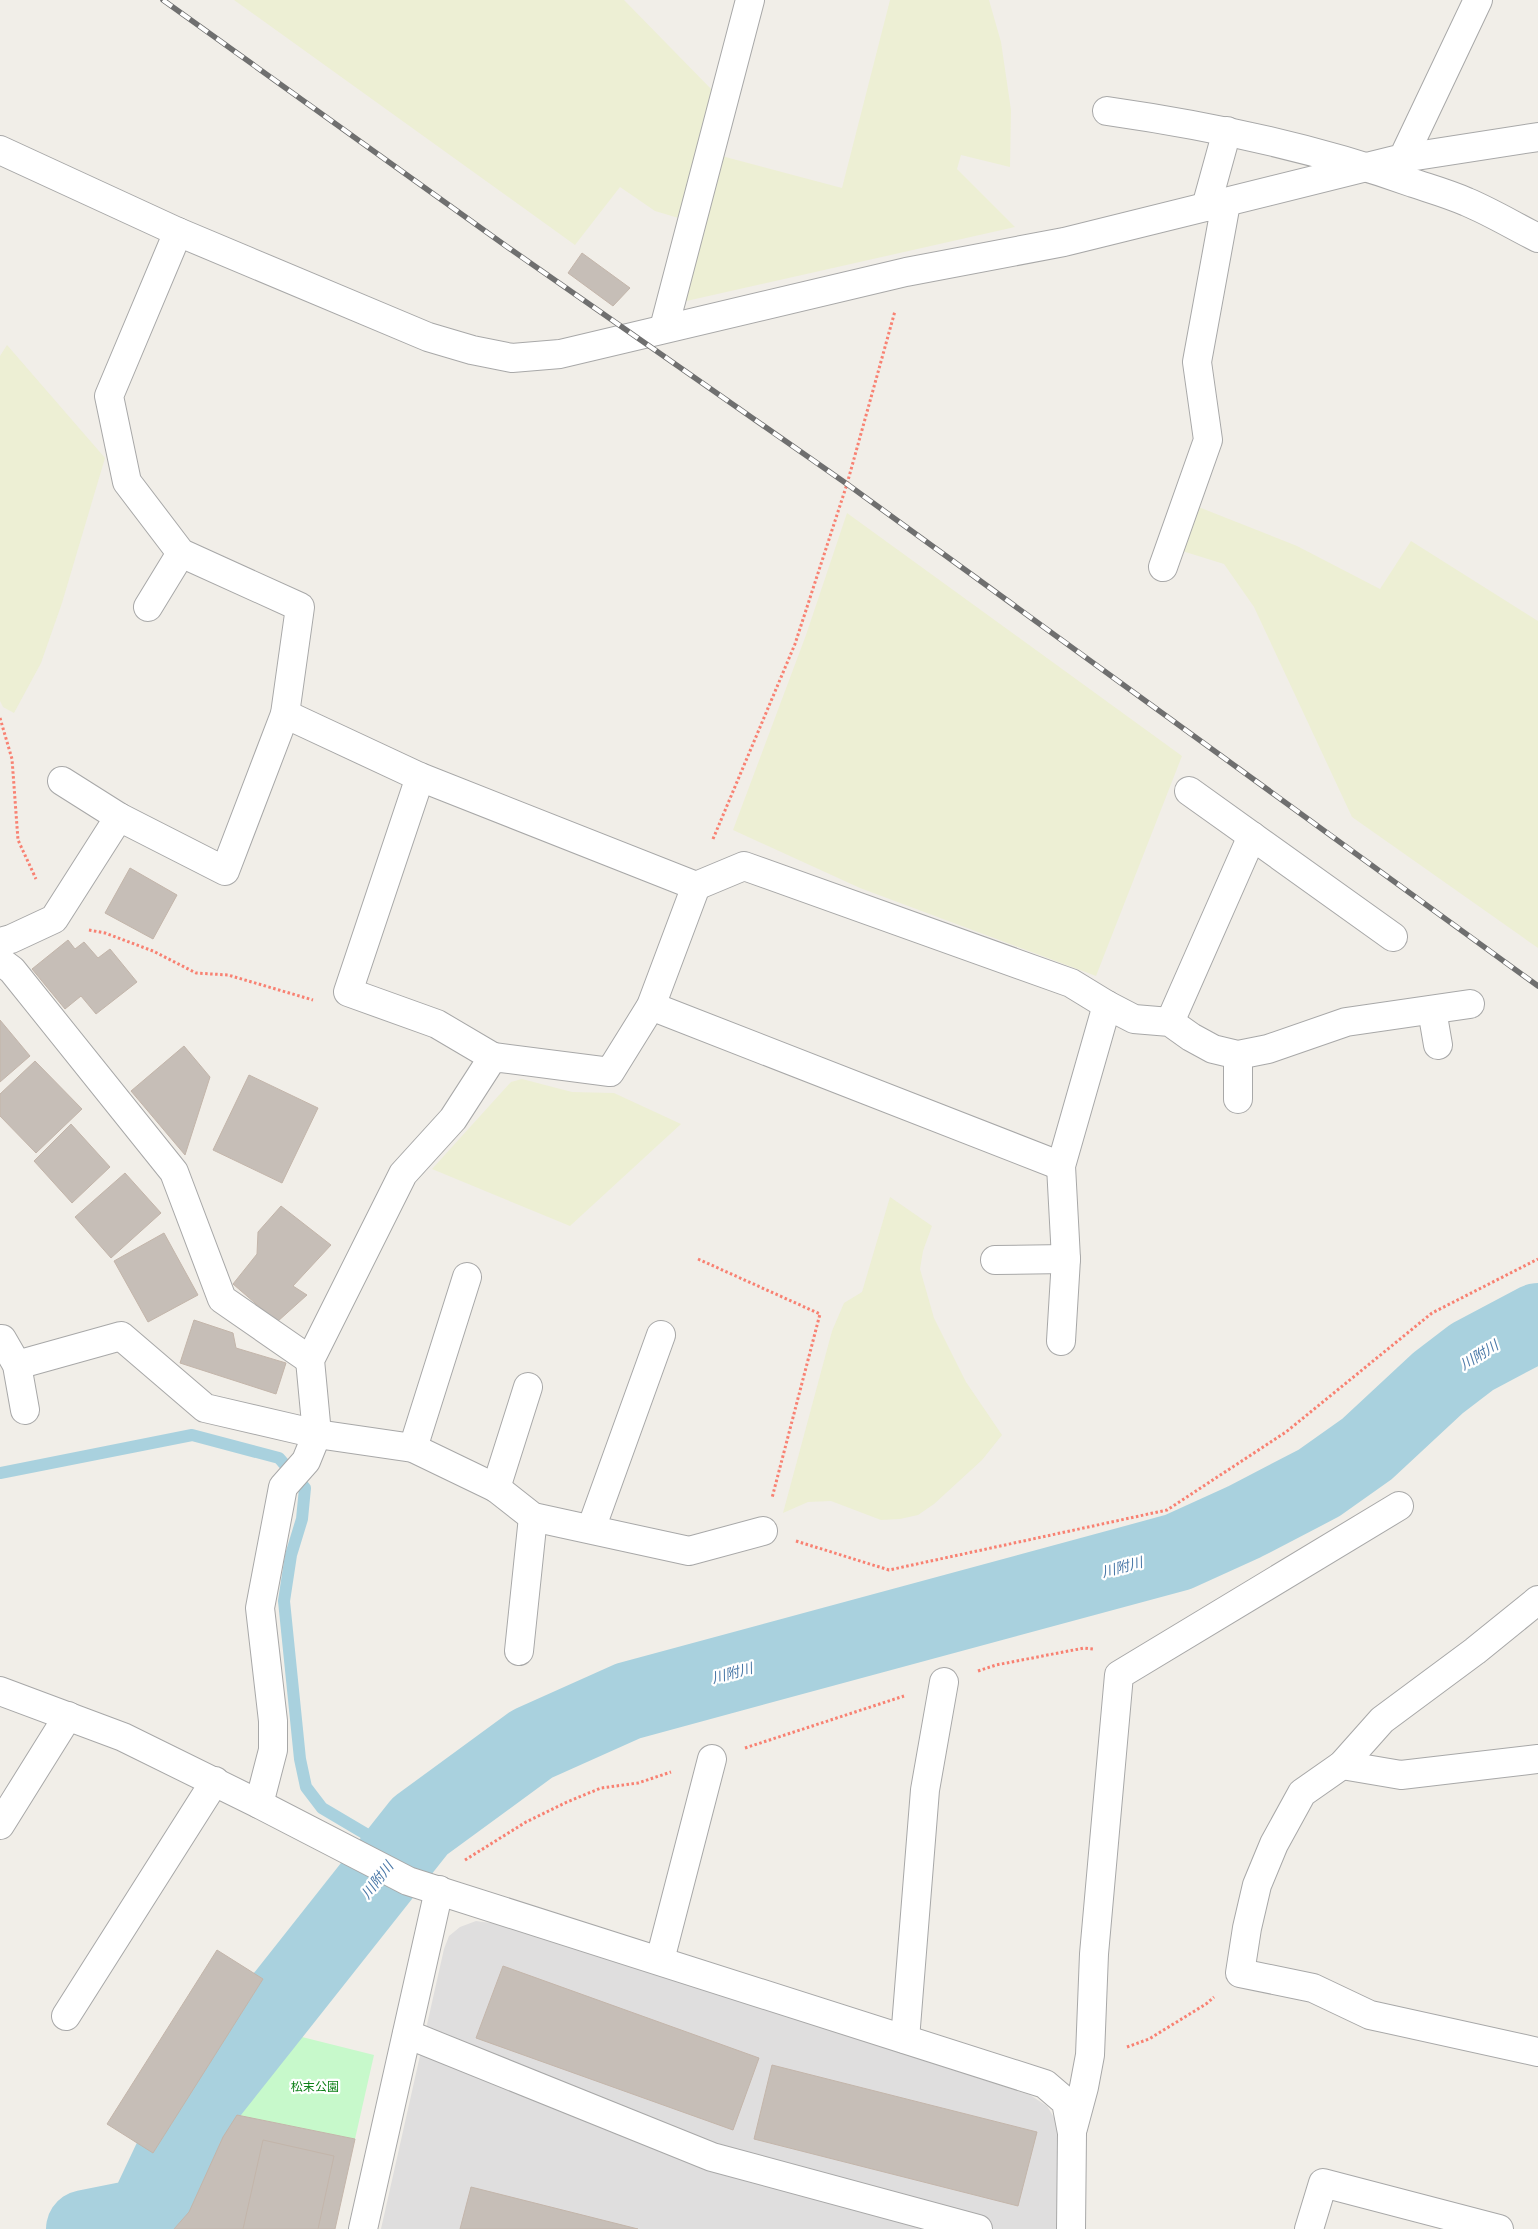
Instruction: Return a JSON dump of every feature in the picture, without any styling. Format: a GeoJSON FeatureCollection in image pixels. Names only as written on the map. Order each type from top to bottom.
{"type":"FeatureCollection","features":[{"type":"Feature","properties":{"kind":"street"},"geometry":{"type":"LineString","coordinates":[[664,328],[750,0]]}},
{"type":"Feature","properties":{"kind":"street"},"geometry":{"type":"LineString","coordinates":[[1402,158],[1478,0]]}},
{"type":"Feature","properties":{"kind":"street"},"geometry":{"type":"LineString","coordinates":[[1107,111],[1227,131],[1325,154],[1369,167],[1467,202],[1538,238]]}},
{"type":"Feature","properties":{"kind":"street"},"geometry":{"type":"LineString","coordinates":[[1163,567],[1208,440],[1197,362],[1227,131]]}},
{"type":"Feature","properties":{"kind":"street"},"geometry":{"type":"LineString","coordinates":[[0,150],[178,232],[419,334],[480,352],[512,358],[560,354],[906,272],[1064,242],[1402,158],[1538,137]]}},
{"type":"Feature","properties":{"kind":"street"},"geometry":{"type":"LineString","coordinates":[[62,781],[120,817],[225,871],[285,714],[300,607],[182,553],[127,482],[109,396],[178,232]]}},
{"type":"Feature","properties":{"kind":"street"},"geometry":{"type":"LineString","coordinates":[[148,607],[182,553]]}},
{"type":"Feature","properties":{"kind":"street"},"geometry":{"type":"LineString","coordinates":[[285,714],[420,777],[696,886],[744,866],[1071,983],[1107,1006],[1134,1019],[1170,1022],[1191,1037],[1213,1049],[1238,1055],[1268,1050],[1346,1022],[1470,1004]]}},
{"type":"Feature","properties":{"kind":"street"},"geometry":{"type":"LineString","coordinates":[[420,777],[348,992],[437,1024],[493,1057],[610,1072],[651,1006],[696,886]]}},
{"type":"Feature","properties":{"kind":"street"},"geometry":{"type":"LineString","coordinates":[[1189,791],[1393,937]]}},
{"type":"Feature","properties":{"kind":"street"},"geometry":{"type":"LineString","coordinates":[[0,942],[11,939],[54,918],[120,817]]}},
{"type":"Feature","properties":{"kind":"street"},"geometry":{"type":"LineString","coordinates":[[1170,1022],[1252,836]]}},
{"type":"Feature","properties":{"kind":"street"},"geometry":{"type":"LineString","coordinates":[[0,961],[12,970],[174,1172],[222,1299],[310,1360]]}},
{"type":"Feature","properties":{"kind":"street"},"geometry":{"type":"LineString","coordinates":[[651,1006],[1061,1166]]}},
{"type":"Feature","properties":{"kind":"street"},"geometry":{"type":"LineString","coordinates":[[1062,1342],[1066,1259],[1061,1166],[1107,1006]]}},
{"type":"Feature","properties":{"kind":"street"},"geometry":{"type":"LineString","coordinates":[[1432,1010],[1438,1045]]}},
{"type":"Feature","properties":{"kind":"street"},"geometry":{"type":"LineString","coordinates":[[1238,1055],[1238,1098]]}},
{"type":"Feature","properties":{"kind":"street"},"geometry":{"type":"LineString","coordinates":[[259,1804],[273,1750],[273,1721],[260,1608],[283,1487],[306,1461],[317,1434],[310,1360],[403,1174],[453,1119],[493,1057]]}},
{"type":"Feature","properties":{"kind":"street"},"geometry":{"type":"LineString","coordinates":[[995,1260],[1066,1259]]}},
{"type":"Feature","properties":{"kind":"street"},"geometry":{"type":"LineString","coordinates":[[413,1448],[467,1277]]}},
{"type":"Feature","properties":{"kind":"street"},"geometry":{"type":"LineString","coordinates":[[591,1529],[661,1335]]}},
{"type":"Feature","properties":{"kind":"street"},"geometry":{"type":"LineString","coordinates":[[17,1365],[121,1336],[205,1408],[317,1434],[413,1448],[496,1488],[533,1517],[689,1551],[763,1531]]}},
{"type":"Feature","properties":{"kind":"street"},"geometry":{"type":"LineString","coordinates":[[2,1339],[17,1365],[26,1410]]}},
{"type":"Feature","properties":{"kind":"street"},"geometry":{"type":"LineString","coordinates":[[496,1488],[528,1387]]}},
{"type":"Feature","properties":{"kind":"street"},"geometry":{"type":"LineString","coordinates":[[1072,2132],[1090,2055],[1094,1954],[1119,1675],[1399,1506]]}},
{"type":"Feature","properties":{"kind":"street"},"geometry":{"type":"LineString","coordinates":[[519,1651],[533,1517]]}},
{"type":"Feature","properties":{"kind":"street"},"geometry":{"type":"LineString","coordinates":[[1538,1600],[1475,1651],[1382,1720],[1342,1765],[1302,1793],[1274,1844],[1257,1885],[1247,1928],[1240,1973],[1313,1988],[1370,2015],[1538,2052]]}},
{"type":"Feature","properties":{"kind":"street"},"geometry":{"type":"LineString","coordinates":[[905,2039],[925,1790],[944,1682]]}},
{"type":"Feature","properties":{"kind":"street"},"geometry":{"type":"LineString","coordinates":[[0,1691],[123,1737],[372,1861],[408,1881],[1045,2084],[1066,2102],[1072,2132],[1071,2229]]}},
{"type":"Feature","properties":{"kind":"street"},"geometry":{"type":"LineString","coordinates":[[0,1825],[68,1716]]}},
{"type":"Feature","properties":{"kind":"street"},"geometry":{"type":"LineString","coordinates":[[660,1960],[712,1759]]}},
{"type":"Feature","properties":{"kind":"street"},"geometry":{"type":"LineString","coordinates":[[1342,1765],[1401,1775],[1538,1759]]}},
{"type":"Feature","properties":{"kind":"street"},"geometry":{"type":"LineString","coordinates":[[66,2016],[215,1782]]}},
{"type":"Feature","properties":{"kind":"street"},"geometry":{"type":"LineString","coordinates":[[363,2229],[439,1890]]}},
{"type":"Feature","properties":{"kind":"street"},"geometry":{"type":"LineString","coordinates":[[407,2034],[712,2157],[978,2229]]}},
{"type":"Feature","properties":{"kind":"street"},"geometry":{"type":"LineString","coordinates":[[1309,2229],[1323,2183],[1499,2229]]}},
{"type":"Feature","properties":{"kind":"path"},"geometry":{"type":"LineString","coordinates":[[696,886],[701,868],[795,644],[847,484],[906,272]]}},
{"type":"Feature","properties":{"kind":"path"},"geometry":{"type":"LineString","coordinates":[[0,718],[12,759],[18,840],[54,918],[69,927],[113,936],[153,951],[196,973],[228,975],[332,1005],[348,992]]}},
{"type":"Feature","properties":{"kind":"path"},"geometry":{"type":"LineString","coordinates":[[698,1259],[820,1314],[763,1531],[889,1570],[1167,1510],[1286,1432],[1432,1313],[1538,1260]]}},
{"type":"Feature","properties":{"kind":"path"},"geometry":{"type":"LineString","coordinates":[[439,1890],[451,1873],[463,1862],[526,1822],[601,1788],[638,1783],[996,1665],[1084,1648],[1102,1649]]}},
{"type":"Feature","properties":{"kind":"path"},"geometry":{"type":"LineString","coordinates":[[1090,2055],[1126,2048],[1149,2039],[1206,2004],[1240,1973]]}},
{"type":"Feature","properties":{"kind":"shaded area"},"geometry":{"type":"Polygon","coordinates":[[[476,1921],[499,1924],[728,1994],[798,2020],[1030,2095],[1047,2106],[1055,2119],[1059,2137],[1056,2229],[381,2229],[444,1949],[449,1936],[460,1927],[476,1921]]]}},
{"type":"Feature","properties":{"kind":"green space"},"geometry":{"type":"Polygon","coordinates":[[[234,0],[624,0],[715,93],[682,219],[655,211],[620,187],[575,245],[234,0]]]}},
{"type":"Feature","properties":{"kind":"green space"},"geometry":{"type":"Polygon","coordinates":[[[890,0],[989,0],[1001,42],[1011,110],[1010,167],[961,155],[957,169],[1015,227],[682,302],[718,155],[842,188],[890,0]]]}},
{"type":"Feature","properties":{"kind":"green space"},"geometry":{"type":"Polygon","coordinates":[[[7,345],[105,458],[62,603],[41,663],[14,713],[3,707],[0,701],[0,356],[7,345]]]}},
{"type":"Feature","properties":{"kind":"green space"},"geometry":{"type":"Polygon","coordinates":[[[1196,506],[1297,546],[1380,589],[1411,541],[1538,621],[1538,948],[1352,817],[1254,607],[1224,564],[1179,550],[1196,506]]]}},
{"type":"Feature","properties":{"kind":"green space"},"geometry":{"type":"Polygon","coordinates":[[[847,513],[1182,756],[1096,976],[860,888],[733,830],[806,635],[847,513]]]}},
{"type":"Feature","properties":{"kind":"green space"},"geometry":{"type":"Polygon","coordinates":[[[522,1079],[572,1092],[614,1093],[681,1124],[570,1226],[432,1169],[511,1082],[522,1079]]]}},
{"type":"Feature","properties":{"kind":"green space"},"geometry":{"type":"Polygon","coordinates":[[[890,1197],[932,1226],[923,1251],[920,1269],[934,1318],[966,1382],[1002,1435],[982,1460],[934,1504],[918,1515],[900,1519],[881,1520],[831,1501],[808,1502],[783,1513],[832,1331],[844,1303],[862,1292],[890,1197]]]}},
{"type":"Feature","properties":{"kind":"green space","name":"松末公園"},"geometry":{"type":"Polygon","coordinates":[[[294,2035],[374,2055],[355,2139],[237,2115],[294,2035]]]}},
{"type":"Feature","properties":{"kind":"building"},"geometry":{"type":"Polygon","coordinates":[[[582,253],[630,288],[613,306],[568,273],[582,253]]]}},
{"type":"Feature","properties":{"kind":"building"},"geometry":{"type":"Polygon","coordinates":[[[130,868],[177,895],[153,939],[105,913],[130,868]]]}},
{"type":"Feature","properties":{"kind":"building"},"geometry":{"type":"Polygon","coordinates":[[[68,940],[75,949],[84,942],[98,958],[110,949],[137,982],[96,1014],[81,996],[65,1009],[32,969],[68,940]]]}},
{"type":"Feature","properties":{"kind":"building"},"geometry":{"type":"Polygon","coordinates":[[[0,1020],[30,1056],[0,1082],[0,1020]]]}},
{"type":"Feature","properties":{"kind":"building"},"geometry":{"type":"Polygon","coordinates":[[[184,1046],[210,1077],[185,1155],[131,1091],[184,1046]]]}},
{"type":"Feature","properties":{"kind":"building"},"geometry":{"type":"Polygon","coordinates":[[[35,1061],[82,1109],[36,1153],[0,1116],[0,1094],[35,1061]]]}},
{"type":"Feature","properties":{"kind":"building"},"geometry":{"type":"Polygon","coordinates":[[[249,1075],[318,1108],[282,1183],[213,1150],[249,1075]]]}},
{"type":"Feature","properties":{"kind":"building"},"geometry":{"type":"Polygon","coordinates":[[[71,1124],[110,1167],[72,1203],[34,1161],[71,1124]]]}},
{"type":"Feature","properties":{"kind":"building"},"geometry":{"type":"Polygon","coordinates":[[[125,1173],[161,1213],[111,1258],[75,1217],[125,1173]]]}},
{"type":"Feature","properties":{"kind":"building"},"geometry":{"type":"Polygon","coordinates":[[[281,1206],[331,1245],[293,1286],[307,1295],[277,1322],[233,1284],[257,1254],[258,1232],[281,1206]]]}},
{"type":"Feature","properties":{"kind":"building"},"geometry":{"type":"Polygon","coordinates":[[[164,1233],[198,1295],[148,1322],[114,1261],[164,1233]]]}},
{"type":"Feature","properties":{"kind":"building"},"geometry":{"type":"Polygon","coordinates":[[[194,1320],[233,1333],[236,1348],[286,1363],[276,1394],[180,1363],[194,1320]]]}},
{"type":"Feature","properties":{"kind":"building"},"geometry":{"type":"Polygon","coordinates":[[[217,1950],[263,1979],[153,2153],[107,2124],[217,1950]]]}},
{"type":"Feature","properties":{"kind":"building"},"geometry":{"type":"Polygon","coordinates":[[[503,1966],[759,2058],[733,2130],[476,2038],[503,1966]]]}},
{"type":"Feature","properties":{"kind":"building"},"geometry":{"type":"Polygon","coordinates":[[[772,2065],[1037,2132],[1018,2206],[754,2139],[772,2065]]]}},
{"type":"Feature","properties":{"kind":"building"},"geometry":{"type":"Polygon","coordinates":[[[237,2115],[355,2139],[335,2229],[174,2229],[189,2212],[223,2137],[237,2115]]]}},
{"type":"Feature","properties":{"kind":"building"},"geometry":{"type":"Polygon","coordinates":[[[263,2140],[334,2156],[318,2229],[243,2229],[263,2140]]]}},
{"type":"Feature","properties":{"kind":"building"},"geometry":{"type":"Polygon","coordinates":[[[471,2187],[638,2229],[460,2229],[471,2187]]]}},
{"type":"Feature","properties":{"kind":"waterway","name":"川附川"},"geometry":{"type":"LineString","coordinates":[[85,2229],[145,2217],[196,2109],[420,1826],[532,1744],[628,1701],[1178,1552],[1244,1522],[1319,1483],[1367,1449],[1438,1383],[1472,1357],[1538,1322]]}},
{"type":"Feature","properties":{"kind":"waterway"},"geometry":{"type":"LineString","coordinates":[[0,1473],[192,1435],[279,1458],[305,1488],[302,1519],[291,1555],[284,1601],[300,1759],[306,1787],[322,1808],[398,1853]]}},
{"type":"Feature","properties":{"kind":"railway"},"geometry":{"type":"LineString","coordinates":[[163,0],[506,246],[847,484],[1538,986]]}}]}
